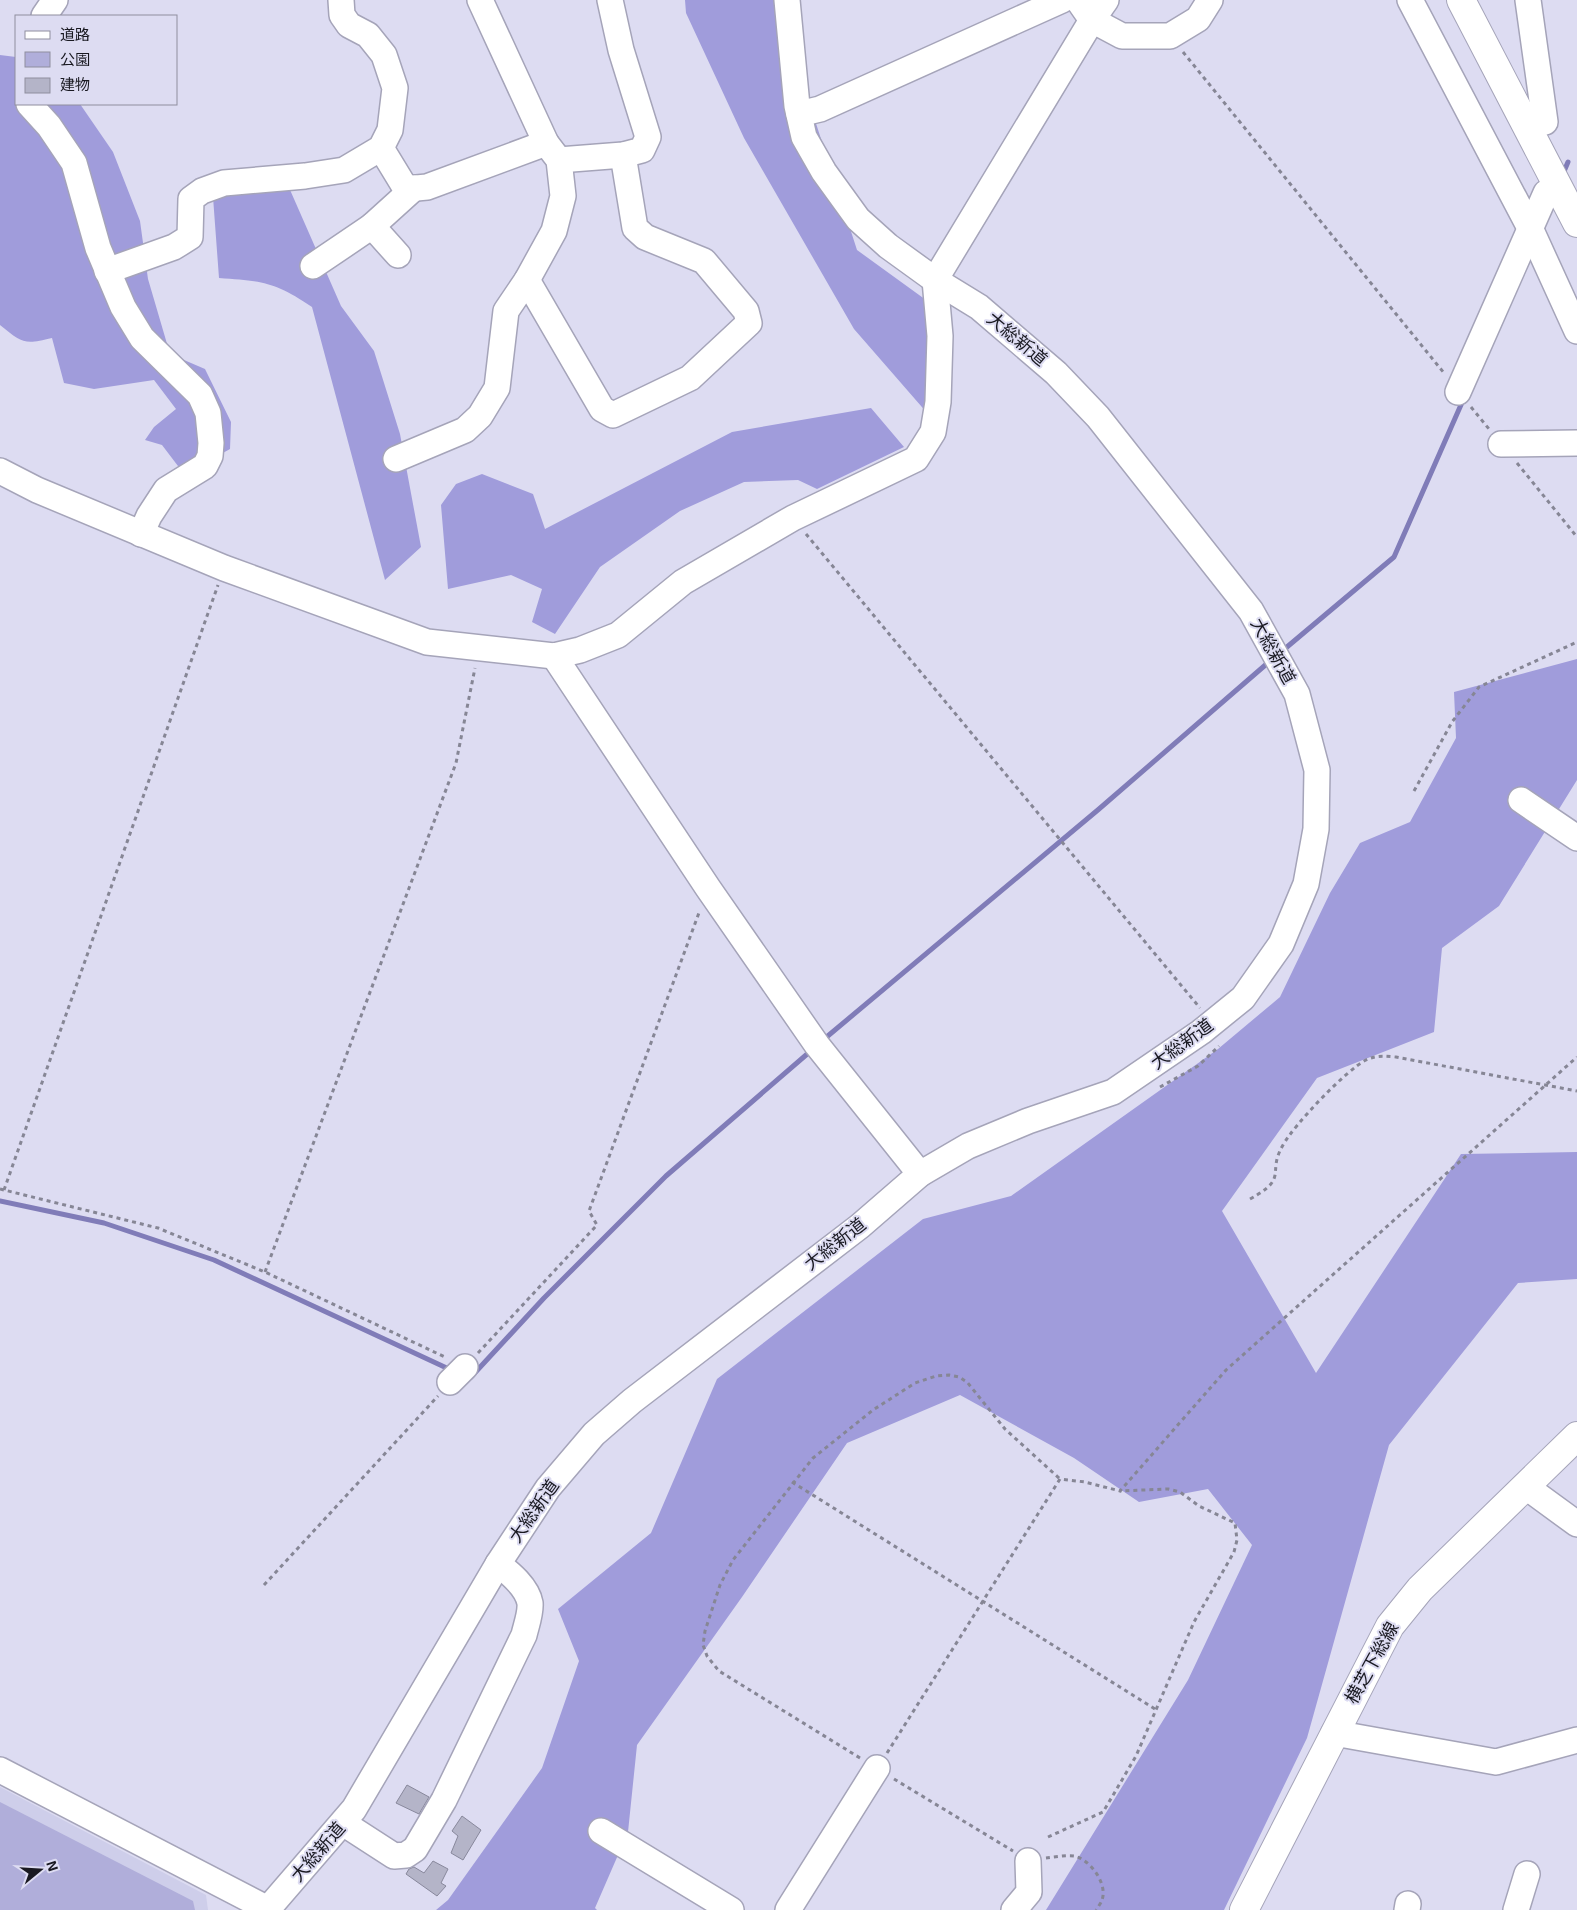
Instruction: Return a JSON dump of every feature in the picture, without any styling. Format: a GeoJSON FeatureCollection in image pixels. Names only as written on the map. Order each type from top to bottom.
{"type":"FeatureCollection","features":[{"type":"Feature","properties":{"kind":"main road"},"geometry":{"type":"LineString","coordinates":[[1461,0],[1554,188],[1577,223]]}},
{"type":"Feature","properties":{"kind":"main road","name":"横芝下総線"},"geometry":{"type":"LineString","coordinates":[[1244,1910],[1390,1626],[1420,1589],[1577,1436]]}},
{"type":"Feature","properties":{"kind":"street"},"geometry":{"type":"LineString","coordinates":[[45,15],[55,0]]}},
{"type":"Feature","properties":{"kind":"street"},"geometry":{"type":"LineString","coordinates":[[107,271],[174,247],[190,237],[191,198],[202,190],[224,183],[305,176],[344,170],[381,148],[390,130],[395,88],[384,55],[368,35],[349,25],[342,15],[341,0]]}},
{"type":"Feature","properties":{"kind":"street"},"geometry":{"type":"LineString","coordinates":[[396,459],[465,430],[480,416],[497,388],[506,311],[527,280],[554,231],[562,196],[553,151],[480,0]]}},
{"type":"Feature","properties":{"kind":"street"},"geometry":{"type":"LineString","coordinates":[[381,148],[406,189],[427,187],[553,151],[623,156],[642,150],[648,137],[621,50],[610,0]]}},
{"type":"Feature","properties":{"kind":"street","name":"大総新道"},"geometry":{"type":"LineString","coordinates":[[268,1910],[354,1809],[498,1564],[548,1488],[594,1434],[632,1401],[860,1226],[920,1174],[968,1146],[1028,1121],[1113,1092],[1219,1031],[1281,944],[1306,884],[1316,829],[1318,770],[1297,694],[1251,611],[1098,417],[1056,373],[979,307],[935,280],[888,246],[858,219],[824,172],[804,137],[799,114],[786,0]]}},
{"type":"Feature","properties":{"kind":"street"},"geometry":{"type":"LineString","coordinates":[[799,114],[820,109],[1062,0]]}},
{"type":"Feature","properties":{"kind":"street"},"geometry":{"type":"LineString","coordinates":[[0,471],[37,490],[224,568],[427,642],[554,656],[580,650],[618,635],[683,582],[793,518],[916,458],[933,432],[938,402],[940,336],[935,280],[1092,7],[1122,36],[1170,36],[1198,19],[1210,0]]}},
{"type":"Feature","properties":{"kind":"street"},"geometry":{"type":"LineString","coordinates":[[1410,0],[1531,230],[1577,331]]}},
{"type":"Feature","properties":{"kind":"street"},"geometry":{"type":"LineString","coordinates":[[1525,5],[1545,122]]}},
{"type":"Feature","properties":{"kind":"street"},"geometry":{"type":"LineString","coordinates":[[30,105],[49,126],[74,163],[107,271],[123,307],[142,338],[200,395],[208,413],[211,442],[210,456],[205,466],[166,490],[140,534]]}},
{"type":"Feature","properties":{"kind":"street"},"geometry":{"type":"LineString","coordinates":[[527,280],[602,409],[612,415],[690,378],[748,323],[746,311],[704,261],[645,237],[635,228],[623,156]]}},
{"type":"Feature","properties":{"kind":"street"},"geometry":{"type":"LineString","coordinates":[[313,266],[372,226],[414,188]]}},
{"type":"Feature","properties":{"kind":"street"},"geometry":{"type":"LineString","coordinates":[[1458,392],[1531,230],[1554,188]]}},
{"type":"Feature","properties":{"kind":"street"},"geometry":{"type":"LineString","coordinates":[[372,226],[398,256]]}},
{"type":"Feature","properties":{"kind":"street"},"geometry":{"type":"LineString","coordinates":[[1501,444],[1577,443]]}},
{"type":"Feature","properties":{"kind":"street"},"geometry":{"type":"LineString","coordinates":[[554,656],[708,888],[817,1045],[920,1174]]}},
{"type":"Feature","properties":{"kind":"street"},"geometry":{"type":"LineString","coordinates":[[1521,800],[1577,838]]}},
{"type":"Feature","properties":{"kind":"street"},"geometry":{"type":"LineString","coordinates":[[1525,1486],[1577,1524]]}},
{"type":"Feature","properties":{"kind":"street"},"geometry":{"type":"LineString","coordinates":[[343,1823],[394,1856],[406,1855],[414,1849],[444,1800],[524,1635],[529,1615],[530,1603],[522,1587],[509,1572],[498,1564]]}},
{"type":"Feature","properties":{"kind":"street"},"geometry":{"type":"LineString","coordinates":[[1334,1733],[1496,1762],[1577,1740]]}},
{"type":"Feature","properties":{"kind":"street"},"geometry":{"type":"LineString","coordinates":[[788,1910],[877,1768]]}},
{"type":"Feature","properties":{"kind":"street"},"geometry":{"type":"LineString","coordinates":[[0,1770],[268,1910]]}},
{"type":"Feature","properties":{"kind":"street"},"geometry":{"type":"LineString","coordinates":[[602,1831],[731,1910]]}},
{"type":"Feature","properties":{"kind":"street"},"geometry":{"type":"LineString","coordinates":[[1014,1910],[1029,1892],[1028,1860]]}},
{"type":"Feature","properties":{"kind":"street"},"geometry":{"type":"LineString","coordinates":[[1516,1910],[1527,1874]]}},
{"type":"Feature","properties":{"kind":"path"},"geometry":{"type":"LineString","coordinates":[[1170,36],[1577,536]]}},
{"type":"Feature","properties":{"kind":"path"},"geometry":{"type":"LineString","coordinates":[[793,518],[1219,1031],[1198,1066],[1156,1089]]}},
{"type":"Feature","properties":{"kind":"path"},"geometry":{"type":"LineString","coordinates":[[224,568],[2,1190],[158,1228],[264,1272],[460,1372]]}},
{"type":"Feature","properties":{"kind":"path"},"geometry":{"type":"LineString","coordinates":[[1414,791],[1452,722],[1479,687],[1577,642]]}},
{"type":"Feature","properties":{"kind":"path"},"geometry":{"type":"LineString","coordinates":[[264,1272],[456,763],[479,647]]}},
{"type":"Feature","properties":{"kind":"path"},"geometry":{"type":"LineString","coordinates":[[264,1585],[597,1225],[589,1211],[708,888]]}},
{"type":"Feature","properties":{"kind":"path"},"geometry":{"type":"LineString","coordinates":[[1250,1200],[1273,1184],[1278,1172],[1276,1158],[1284,1143],[1338,1081],[1354,1067],[1375,1056],[1396,1057],[1577,1091]]}},
{"type":"Feature","properties":{"kind":"path"},"geometry":{"type":"LineString","coordinates":[[1120,1491],[1226,1370],[1548,1085],[1577,1056]]}},
{"type":"Feature","properties":{"kind":"path"},"geometry":{"type":"LineString","coordinates":[[1048,1837],[1103,1812],[1136,1756],[1194,1622],[1234,1552],[1237,1532],[1235,1523],[1198,1506],[1180,1492],[1168,1489],[1120,1491],[1085,1482],[1060,1479],[1005,1429],[967,1382],[949,1374],[926,1378],[896,1395],[813,1458],[792,1482],[733,1560],[720,1585],[705,1631],[703,1645],[707,1656],[719,1671],[1028,1860],[1075,1856],[1087,1863],[1097,1874],[1102,1885],[1103,1899],[1096,1910]]}},
{"type":"Feature","properties":{"kind":"path"},"geometry":{"type":"LineString","coordinates":[[877,1768],[1060,1479]]}},
{"type":"Feature","properties":{"kind":"path"},"geometry":{"type":"LineString","coordinates":[[792,1482],[1155,1709]]}},
{"type":"Feature","properties":{"kind":"shaded area"},"geometry":{"type":"Polygon","coordinates":[[[685,0],[776,0],[857,250],[926,300],[928,414],[854,329],[744,138],[686,13],[685,0]]]}},
{"type":"Feature","properties":{"kind":"shaded area"},"geometry":{"type":"Polygon","coordinates":[[[0,55],[15,57],[15,105],[81,105],[113,152],[140,221],[148,279],[170,354],[205,369],[231,422],[230,449],[194,469],[178,466],[162,445],[145,440],[154,427],[176,409],[154,380],[94,389],[64,383],[52,338],[29,342],[24,341],[13,336],[0,325],[0,55]]]}},
{"type":"Feature","properties":{"kind":"shaded area"},"geometry":{"type":"Polygon","coordinates":[[[287,183],[341,306],[374,351],[400,434],[421,547],[385,580],[312,307],[288,292],[268,284],[219,278],[213,197],[287,183]]]}},
{"type":"Feature","properties":{"kind":"shaded area"},"geometry":{"type":"Polygon","coordinates":[[[871,408],[904,447],[817,489],[798,480],[744,482],[680,511],[600,567],[555,634],[532,622],[542,589],[511,575],[448,589],[441,505],[456,484],[482,474],[533,494],[545,529],[732,432],[871,408]]]}},
{"type":"Feature","properties":{"kind":"shaded area"},"geometry":{"type":"Polygon","coordinates":[[[1577,659],[1577,780],[1499,906],[1442,948],[1434,1032],[1317,1078],[1222,1211],[1316,1373],[1461,1154],[1577,1152],[1577,1279],[1518,1283],[1389,1445],[1307,1738],[1224,1910],[1046,1910],[1188,1680],[1252,1545],[1208,1489],[1139,1502],[1074,1458],[960,1395],[847,1443],[742,1597],[637,1745],[628,1832],[595,1908],[597,1910],[436,1910],[448,1900],[542,1768],[579,1661],[558,1609],[651,1533],[717,1379],[923,1219],[1011,1196],[1218,1049],[1280,997],[1330,893],[1360,843],[1410,822],[1456,738],[1454,692],[1577,659]]]}},
{"type":"Feature","properties":{"kind":"shaded area"},"geometry":{"type":"Polygon","coordinates":[[[0,1787],[206,1895],[208,1910],[0,1910],[0,1787]]]}},
{"type":"Feature","properties":{"kind":"green space"},"geometry":{"type":"Polygon","coordinates":[[[0,1802],[193,1901],[195,1910],[0,1910],[0,1802]]]}},
{"type":"Feature","properties":{"kind":"building"},"geometry":{"type":"Polygon","coordinates":[[[407,1785],[429,1797],[419,1814],[396,1803],[407,1785]]]}},
{"type":"Feature","properties":{"kind":"building"},"geometry":{"type":"Polygon","coordinates":[[[462,1816],[481,1830],[463,1860],[451,1853],[458,1836],[452,1831],[462,1816]]]}},
{"type":"Feature","properties":{"kind":"building"},"geometry":{"type":"Polygon","coordinates":[[[433,1861],[448,1869],[441,1883],[446,1886],[437,1896],[406,1874],[409,1869],[414,1867],[424,1873],[433,1861]]]}},
{"type":"Feature","properties":{"kind":"waterway"},"geometry":{"type":"LineString","coordinates":[[1562,176],[1568,162]]}},
{"type":"Feature","properties":{"kind":"waterway"},"geometry":{"type":"LineString","coordinates":[[1281,652],[1394,557],[1464,398]]}},
{"type":"Feature","properties":{"kind":"waterway"},"geometry":{"type":"LineString","coordinates":[[823,1040],[1099,809],[1270,661]]}},
{"type":"Feature","properties":{"kind":"waterway"},"geometry":{"type":"LineString","coordinates":[[471,1377],[544,1298],[666,1176],[813,1049]]}},
{"type":"Feature","properties":{"kind":"waterway"},"geometry":{"type":"LineString","coordinates":[[0,1201],[104,1223],[214,1260],[451,1370]]}}]}
